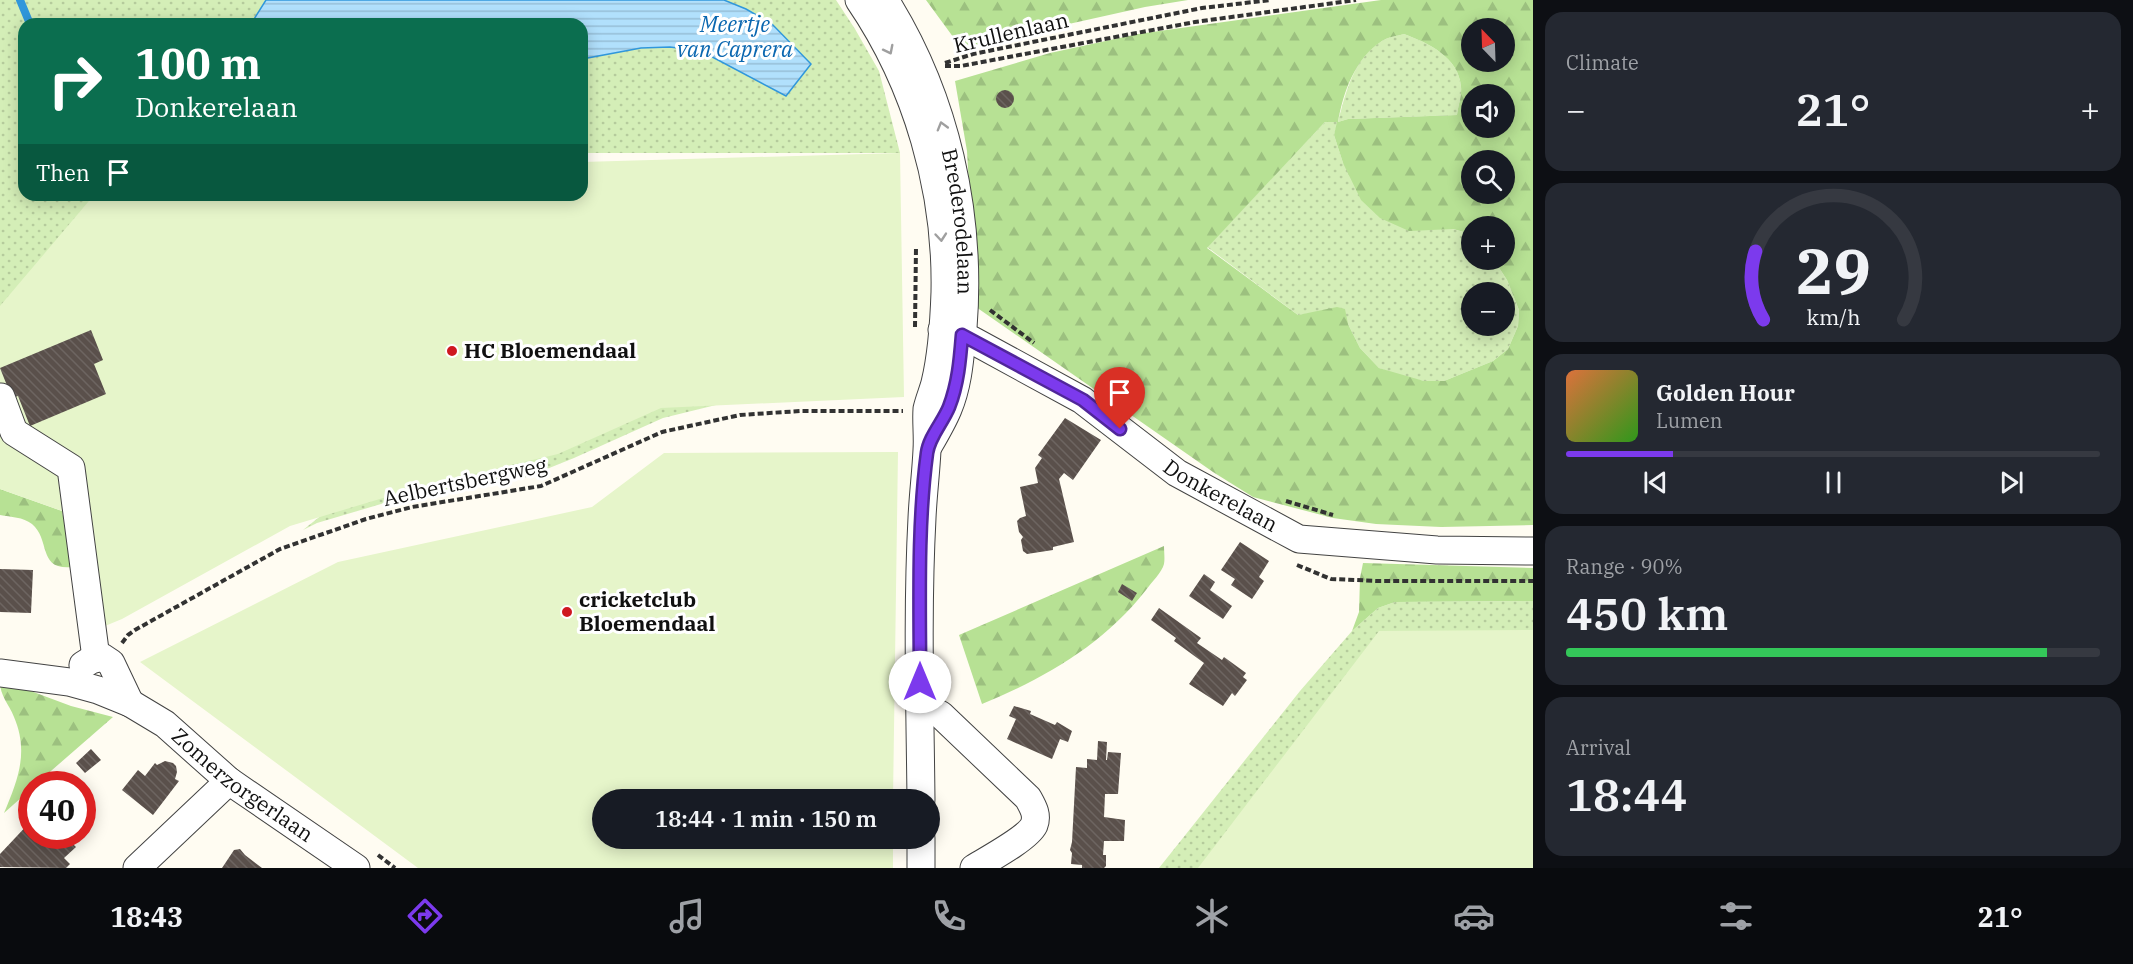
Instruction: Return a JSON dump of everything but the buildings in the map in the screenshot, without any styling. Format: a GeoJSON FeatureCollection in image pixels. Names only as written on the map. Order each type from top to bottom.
{"type":"FeatureCollection","features":[{"type":"Feature","properties":{"kind":"street","name":"Brederodelaan"},"geometry":{"type":"LineString","coordinates":[[859,0],[889,49],[934,101],[950,154],[960,211],[964,258],[940,331],[959,368],[949,408],[928,449],[922,516],[919,578],[921,789]]}},
{"type":"Feature","properties":{"kind":"street","name":"Brederodelaan"},"geometry":{"type":"LineString","coordinates":[[885,0],[901,27],[912,73]]}},
{"type":"Feature","properties":{"kind":"street","name":"Donkerelaan"},"geometry":{"type":"LineString","coordinates":[[940,331],[1083,400],[1177,473],[1299,539],[1437,550],[1533,551]]}},
{"type":"Feature","properties":{"kind":"street"},"geometry":{"type":"LineString","coordinates":[[1,397],[14,432],[71,468],[107,653]]}},
{"type":"Feature","properties":{"kind":"street"},"geometry":{"type":"LineString","coordinates":[[69,682],[79,668],[107,653]]}},
{"type":"Feature","properties":{"kind":"street"},"geometry":{"type":"LineString","coordinates":[[107,653],[102,657],[111,663],[130,703]]}},
{"type":"Feature","properties":{"kind":"street","name":"Zomerzorgerlaan"},"geometry":{"type":"LineString","coordinates":[[0,673],[69,682],[98,690],[130,703],[165,724],[229,781],[362,859]]}},
{"type":"Feature","properties":{"kind":"street"},"geometry":{"type":"LineString","coordinates":[[921,703],[941,715],[1028,798],[1036,812],[1033,826],[1018,840],[974,868]]}},
{"type":"Feature","properties":{"kind":"street"},"geometry":{"type":"LineString","coordinates":[[137,868],[229,781]]}},
{"type":"Feature","properties":{"kind":"street"},"geometry":{"type":"LineString","coordinates":[[921,849],[921,868]]}},
{"type":"Feature","properties":{"kind":"path","name":"Krullenlaan"},"geometry":{"type":"LineString","coordinates":[[912,73],[973,54],[1191,10],[1271,0]]}},
{"type":"Feature","properties":{"kind":"path"},"geometry":{"type":"LineString","coordinates":[[912,73],[961,66],[1194,22],[1356,0]]}},
{"type":"Feature","properties":{"kind":"path","name":"Brederodelaan"},"geometry":{"type":"LineString","coordinates":[[916,241],[940,331]]}},
{"type":"Feature","properties":{"kind":"path"},"geometry":{"type":"LineString","coordinates":[[983,304],[1043,349]]}},
{"type":"Feature","properties":{"kind":"path","name":"Aelbertsbergweg"},"geometry":{"type":"LineString","coordinates":[[107,653],[135,630],[280,549],[366,519],[412,507],[541,486],[662,432],[740,415],[800,411],[912,411]]}},
{"type":"Feature","properties":{"kind":"path"},"geometry":{"type":"LineString","coordinates":[[1278,499],[1341,517]]}},
{"type":"Feature","properties":{"kind":"path"},"geometry":{"type":"LineString","coordinates":[[362,859],[395,868]]}},
{"type":"Feature","properties":{"kind":"green space"},"geometry":{"type":"Polygon","coordinates":[[[0,0],[266,0],[255,18],[18,18],[18,201],[426,201],[0,328],[0,0]]]}},
{"type":"Feature","properties":{"kind":"green space"},"geometry":{"type":"Polygon","coordinates":[[[724,0],[836,0],[879,71],[900,153],[588,153],[588,58],[641,48],[670,47],[701,51],[786,96],[811,64],[772,24],[724,0]]]}},
{"type":"Feature","properties":{"kind":"green space"},"geometry":{"type":"Polygon","coordinates":[[[926,0],[1188,0],[1145,7],[975,45],[959,45],[926,0]]]}},
{"type":"Feature","properties":{"kind":"green space"},"geometry":{"type":"Polygon","coordinates":[[[1381,0],[1533,0],[1533,525],[1441,527],[1376,524],[1333,518],[1253,497],[1213,472],[976,307],[967,151],[955,81],[1050,53],[1138,34],[1381,0]],[[1404,34],[1382,41],[1364,57],[1347,88],[1338,122],[1348,119],[1457,115],[1461,90],[1455,67],[1432,47],[1404,34]],[[1325,122],[1207,248],[1298,315],[1337,307],[1345,309],[1348,324],[1360,348],[1379,368],[1424,381],[1444,381],[1493,361],[1508,349],[1518,326],[1519,310],[1515,300],[1515,282],[1508,282],[1500,270],[1515,270],[1515,216],[1461,216],[1461,231],[1453,229],[1409,231],[1380,218],[1361,200],[1343,163],[1334,135],[1337,122],[1325,122]]]}},
{"type":"Feature","properties":{"kind":"green space"},"geometry":{"type":"Polygon","coordinates":[[[1404,34],[1432,47],[1455,67],[1461,90],[1457,115],[1348,119],[1338,122],[1352,77],[1364,57],[1372,48],[1387,38],[1404,34]]]}},
{"type":"Feature","properties":{"kind":"green space"},"geometry":{"type":"Polygon","coordinates":[[[1325,122],[1338,122],[1334,135],[1343,163],[1432,229],[1461,231],[1461,270],[1500,270],[1507,280],[1508,282],[1461,282],[1461,336],[1514,336],[1508,349],[1493,361],[1444,381],[1424,381],[1404,377],[1379,368],[1360,348],[1348,324],[1312,313],[1298,315],[1207,247],[1325,122]]]}},
{"type":"Feature","properties":{"kind":"green space","name":"HC Bloemendaal"},"geometry":{"type":"Polygon","coordinates":[[[900,153],[904,397],[661,408],[558,454],[423,486],[290,526],[122,619],[88,633],[62,511],[0,489],[0,306],[89,201],[588,201],[588,162],[900,153]]]}},
{"type":"Feature","properties":{"kind":"green space"},"geometry":{"type":"Polygon","coordinates":[[[1515,300],[1519,310],[1515,333],[1515,300]]]}},
{"type":"Feature","properties":{"kind":"green space"},"geometry":{"type":"Polygon","coordinates":[[[584,394],[720,404],[663,418],[527,477],[408,496],[317,523],[303,530],[328,510],[584,394]]]}},
{"type":"Feature","properties":{"kind":"green space","name":"cricketclub Bloemendaal"},"geometry":{"type":"Polygon","coordinates":[[[898,452],[893,789],[592,789],[592,849],[893,849],[893,868],[418,868],[140,662],[338,562],[592,507],[664,453],[898,452]]]}},
{"type":"Feature","properties":{"kind":"green space"},"geometry":{"type":"Polygon","coordinates":[[[0,489],[62,511],[73,567],[62,567],[49,559],[38,531],[32,524],[21,519],[0,515],[0,489]]]}},
{"type":"Feature","properties":{"kind":"green space"},"geometry":{"type":"Polygon","coordinates":[[[1164,546],[1163,567],[1129,610],[1111,627],[1072,658],[1028,683],[982,704],[959,635],[1164,546]]]}},
{"type":"Feature","properties":{"kind":"green space"},"geometry":{"type":"Polygon","coordinates":[[[1363,563],[1533,568],[1533,601],[1395,602],[1378,608],[1352,631],[1359,612],[1363,563]]]}},
{"type":"Feature","properties":{"kind":"green space"},"geometry":{"type":"Polygon","coordinates":[[[1533,601],[1533,868],[1159,868],[1300,691],[1352,631],[1378,608],[1395,602],[1533,601]]]}},
{"type":"Feature","properties":{"kind":"green space"},"geometry":{"type":"Polygon","coordinates":[[[1533,630],[1533,868],[1198,868],[1379,631],[1533,630]]]}},
{"type":"Feature","properties":{"kind":"green space"},"geometry":{"type":"Polygon","coordinates":[[[0,682],[12,684],[71,706],[113,717],[51,771],[19,771],[21,742],[12,712],[0,687],[0,682]]]}},
{"type":"Feature","properties":{"kind":"green space"},"geometry":{"type":"Polygon","coordinates":[[[18,773],[18,801],[4,813],[14,789],[18,773]]]}},
{"type":"Feature","properties":{"kind":"water","name":"Meertje van Caprera"},"geometry":{"type":"Polygon","coordinates":[[[266,0],[724,0],[772,24],[811,64],[786,96],[701,51],[670,47],[641,48],[588,58],[588,18],[255,18],[266,0]]]}},
{"type":"Feature","properties":{"kind":"waterway"},"geometry":{"type":"LineString","coordinates":[[20,0],[28,18]]}},
{"type":"Feature","properties":{"kind":"place","name":"HC Bloemendaal"},"geometry":{"type":"Point","coordinates":[452,351]}},
{"type":"Feature","properties":{"kind":"place","name":"cricketclub Bloemendaal"},"geometry":{"type":"Point","coordinates":[567,612]}},
{"type":"Feature","properties":{"kind":"route"},"geometry":{"type":"LineString","coordinates":[[920,682],[919,578],[928,449],[949,408],[959,368],[962,335],[1083,400],[1120,429]]}}]}
